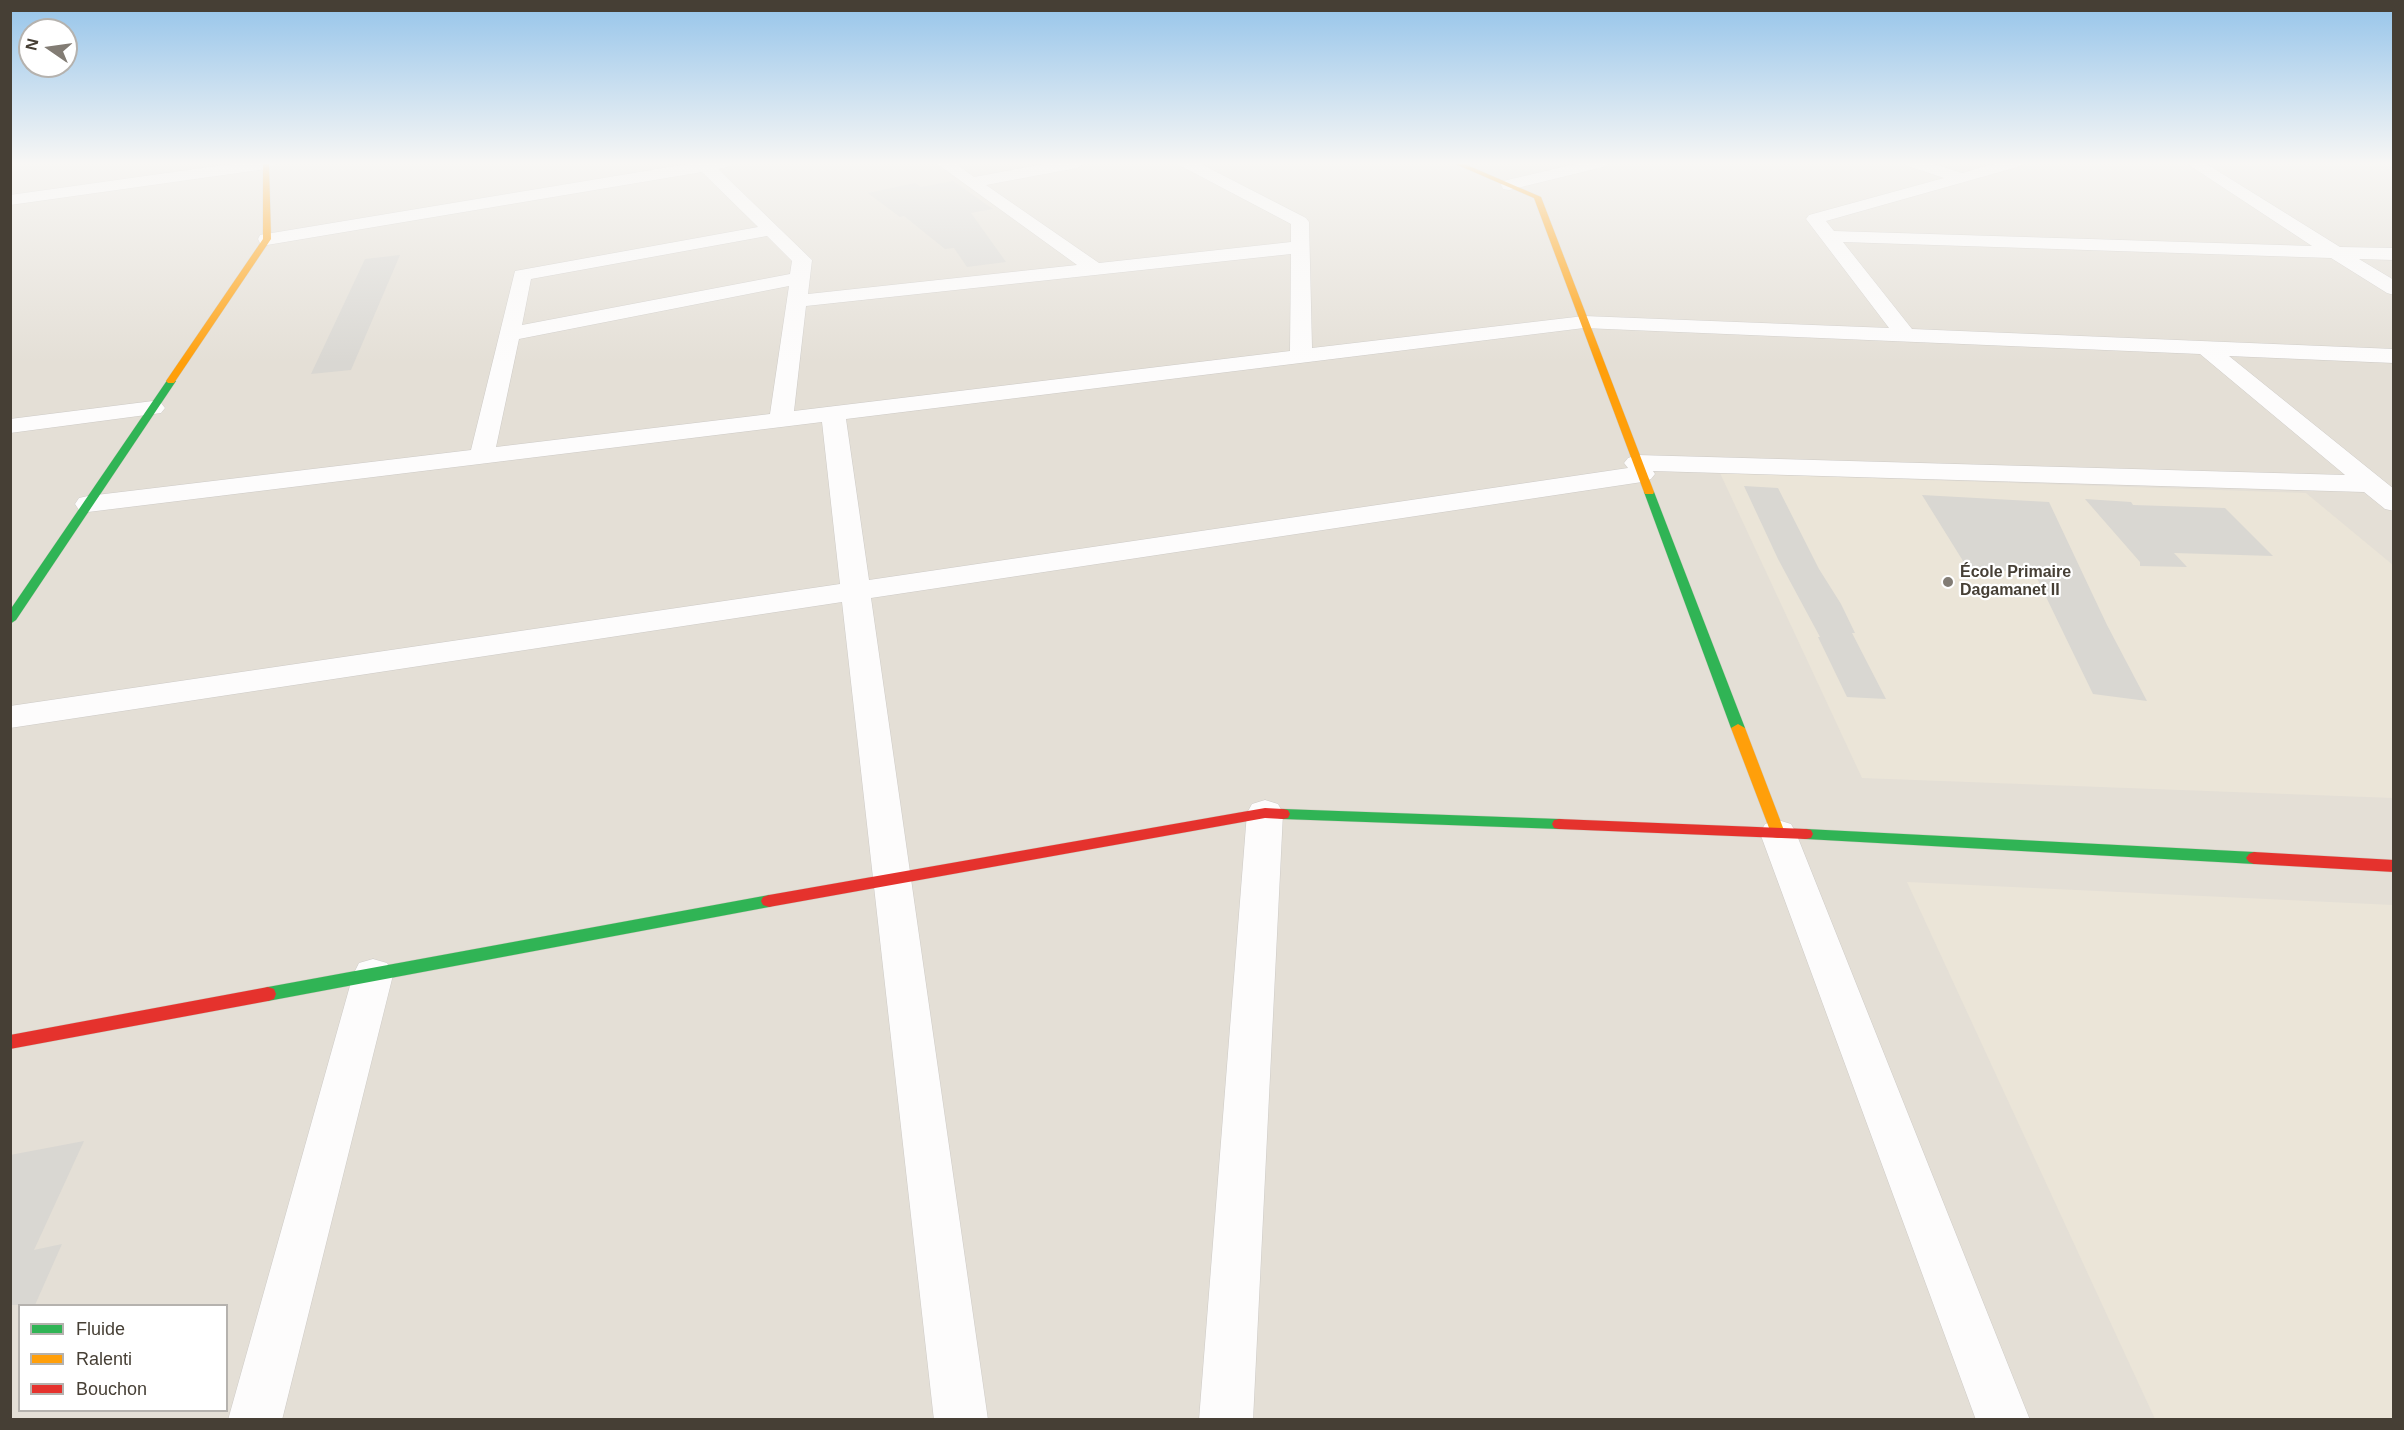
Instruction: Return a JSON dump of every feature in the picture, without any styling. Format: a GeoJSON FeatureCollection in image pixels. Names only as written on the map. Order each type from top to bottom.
{"type":"FeatureCollection","features":[{"type":"Feature","properties":{"kind":"street"},"geometry":{"type":"LineString","coordinates":[[10,620],[267,239],[267,230]]}},
{"type":"Feature","properties":{"kind":"street"},"geometry":{"type":"LineString","coordinates":[[267,239],[322,230]]}},
{"type":"Feature","properties":{"kind":"street"},"geometry":{"type":"LineString","coordinates":[[482,456],[522,275],[771,230],[802,260],[781,420]]}},
{"type":"Feature","properties":{"kind":"street"},"geometry":{"type":"LineString","coordinates":[[1039,230],[1095,269]]}},
{"type":"Feature","properties":{"kind":"street"},"geometry":{"type":"LineString","coordinates":[[1300,230],[1301,357]]}},
{"type":"Feature","properties":{"kind":"street"},"geometry":{"type":"LineString","coordinates":[[1549,230],[2003,1419]]}},
{"type":"Feature","properties":{"kind":"street"},"geometry":{"type":"LineString","coordinates":[[1823,230],[1905,335]]}},
{"type":"Feature","properties":{"kind":"street"},"geometry":{"type":"LineString","coordinates":[[2300,230],[2394,289]]}},
{"type":"Feature","properties":{"kind":"street"},"geometry":{"type":"LineString","coordinates":[[1828,236],[2394,254]]}},
{"type":"Feature","properties":{"kind":"street"},"geometry":{"type":"LineString","coordinates":[[797,301],[1300,247]]}},
{"type":"Feature","properties":{"kind":"street"},"geometry":{"type":"LineString","coordinates":[[509,334],[799,278]]}},
{"type":"Feature","properties":{"kind":"street"},"geometry":{"type":"LineString","coordinates":[[88,504],[1584,322],[2394,356]]}},
{"type":"Feature","properties":{"kind":"street"},"geometry":{"type":"LineString","coordinates":[[2206,348],[2394,503]]}},
{"type":"Feature","properties":{"kind":"street"},"geometry":{"type":"LineString","coordinates":[[10,426],[153,408]]}},
{"type":"Feature","properties":{"kind":"street"},"geometry":{"type":"LineString","coordinates":[[833,414],[961,1419]]}},
{"type":"Feature","properties":{"kind":"street"},"geometry":{"type":"LineString","coordinates":[[10,717],[856,591],[1640,469],[2371,484]]}},
{"type":"Feature","properties":{"kind":"street"},"geometry":{"type":"LineString","coordinates":[[1226,1419],[1265,813]]}},
{"type":"Feature","properties":{"kind":"street"},"geometry":{"type":"LineString","coordinates":[[10,1042],[892,878],[1265,813],[1778,833],[2394,866]]}},
{"type":"Feature","properties":{"kind":"street"},"geometry":{"type":"LineString","coordinates":[[255,1419],[373,975]]}},
{"type":"Feature","properties":{"kind":"shaded area"},"geometry":{"type":"Polygon","coordinates":[[[10,230],[2393,230],[2393,1419],[11,1419],[10,230]]]}},
{"type":"Feature","properties":{"kind":"shaded area"},"geometry":{"type":"Polygon","coordinates":[[[1720,473],[2306,493],[2393,565],[2393,798],[1862,778],[1720,473]]]}},
{"type":"Feature","properties":{"kind":"shaded area"},"geometry":{"type":"Polygon","coordinates":[[[1907,882],[2393,905],[2393,1419],[2155,1419],[1907,882]]]}},
{"type":"Feature","properties":{"kind":"building"},"geometry":{"type":"Polygon","coordinates":[[[921,230],[983,230],[1006,262],[967,267],[954,248],[945,249],[921,230]]]}},
{"type":"Feature","properties":{"kind":"building"},"geometry":{"type":"Polygon","coordinates":[[[400,255],[351,370],[311,374],[365,259],[400,255]]]}},
{"type":"Feature","properties":{"kind":"building"},"geometry":{"type":"Polygon","coordinates":[[[1744,486],[1778,488],[1819,569],[1841,604],[1855,633],[1852,633],[1886,699],[1847,697],[1818,637],[1820,637],[1778,559],[1744,486]]]}},
{"type":"Feature","properties":{"kind":"building"},"geometry":{"type":"Polygon","coordinates":[[[1922,495],[2049,502],[2107,625],[2147,701],[2093,694],[2034,572],[1968,569],[1922,495]]]}},
{"type":"Feature","properties":{"kind":"building"},"geometry":{"type":"Polygon","coordinates":[[[2085,499],[2131,502],[2133,505],[2225,508],[2273,556],[2174,553],[2187,567],[2140,566],[2140,562],[2085,499]]]}},
{"type":"Feature","properties":{"kind":"building"},"geometry":{"type":"Polygon","coordinates":[[[84,1141],[34,1250],[62,1244],[35,1304],[10,1305],[10,1155],[84,1141]]]}},
{"type":"Feature","properties":{"kind":"traffic: fast"},"geometry":{"type":"LineString","coordinates":[[10,620],[171,381]]}},
{"type":"Feature","properties":{"kind":"traffic: fast"},"geometry":{"type":"LineString","coordinates":[[1649,492],[1738,728]]}},
{"type":"Feature","properties":{"kind":"traffic: fast"},"geometry":{"type":"LineString","coordinates":[[1283,814],[1559,824]]}},
{"type":"Feature","properties":{"kind":"traffic: fast"},"geometry":{"type":"LineString","coordinates":[[1806,834],[2254,858]]}},
{"type":"Feature","properties":{"kind":"traffic: fast"},"geometry":{"type":"LineString","coordinates":[[268,994],[769,901]]}},
{"type":"Feature","properties":{"kind":"traffic: slow"},"geometry":{"type":"LineString","coordinates":[[171,381],[267,239],[267,230]]}},
{"type":"Feature","properties":{"kind":"traffic: slow"},"geometry":{"type":"LineString","coordinates":[[1549,230],[1649,492]]}},
{"type":"Feature","properties":{"kind":"traffic: slow"},"geometry":{"type":"LineString","coordinates":[[1738,728],[1778,833]]}},
{"type":"Feature","properties":{"kind":"traffic: jam"},"geometry":{"type":"LineString","coordinates":[[769,901],[1265,813],[1283,814]]}},
{"type":"Feature","properties":{"kind":"traffic: jam"},"geometry":{"type":"LineString","coordinates":[[1559,824],[1806,834]]}},
{"type":"Feature","properties":{"kind":"traffic: jam"},"geometry":{"type":"LineString","coordinates":[[2254,858],[2394,866]]}},
{"type":"Feature","properties":{"kind":"traffic: jam"},"geometry":{"type":"LineString","coordinates":[[10,1042],[268,994]]}},
{"type":"Feature","properties":{"kind":"place","name":"École Primaire Dagamanet II"},"geometry":{"type":"Point","coordinates":[1948,582]}}]}
